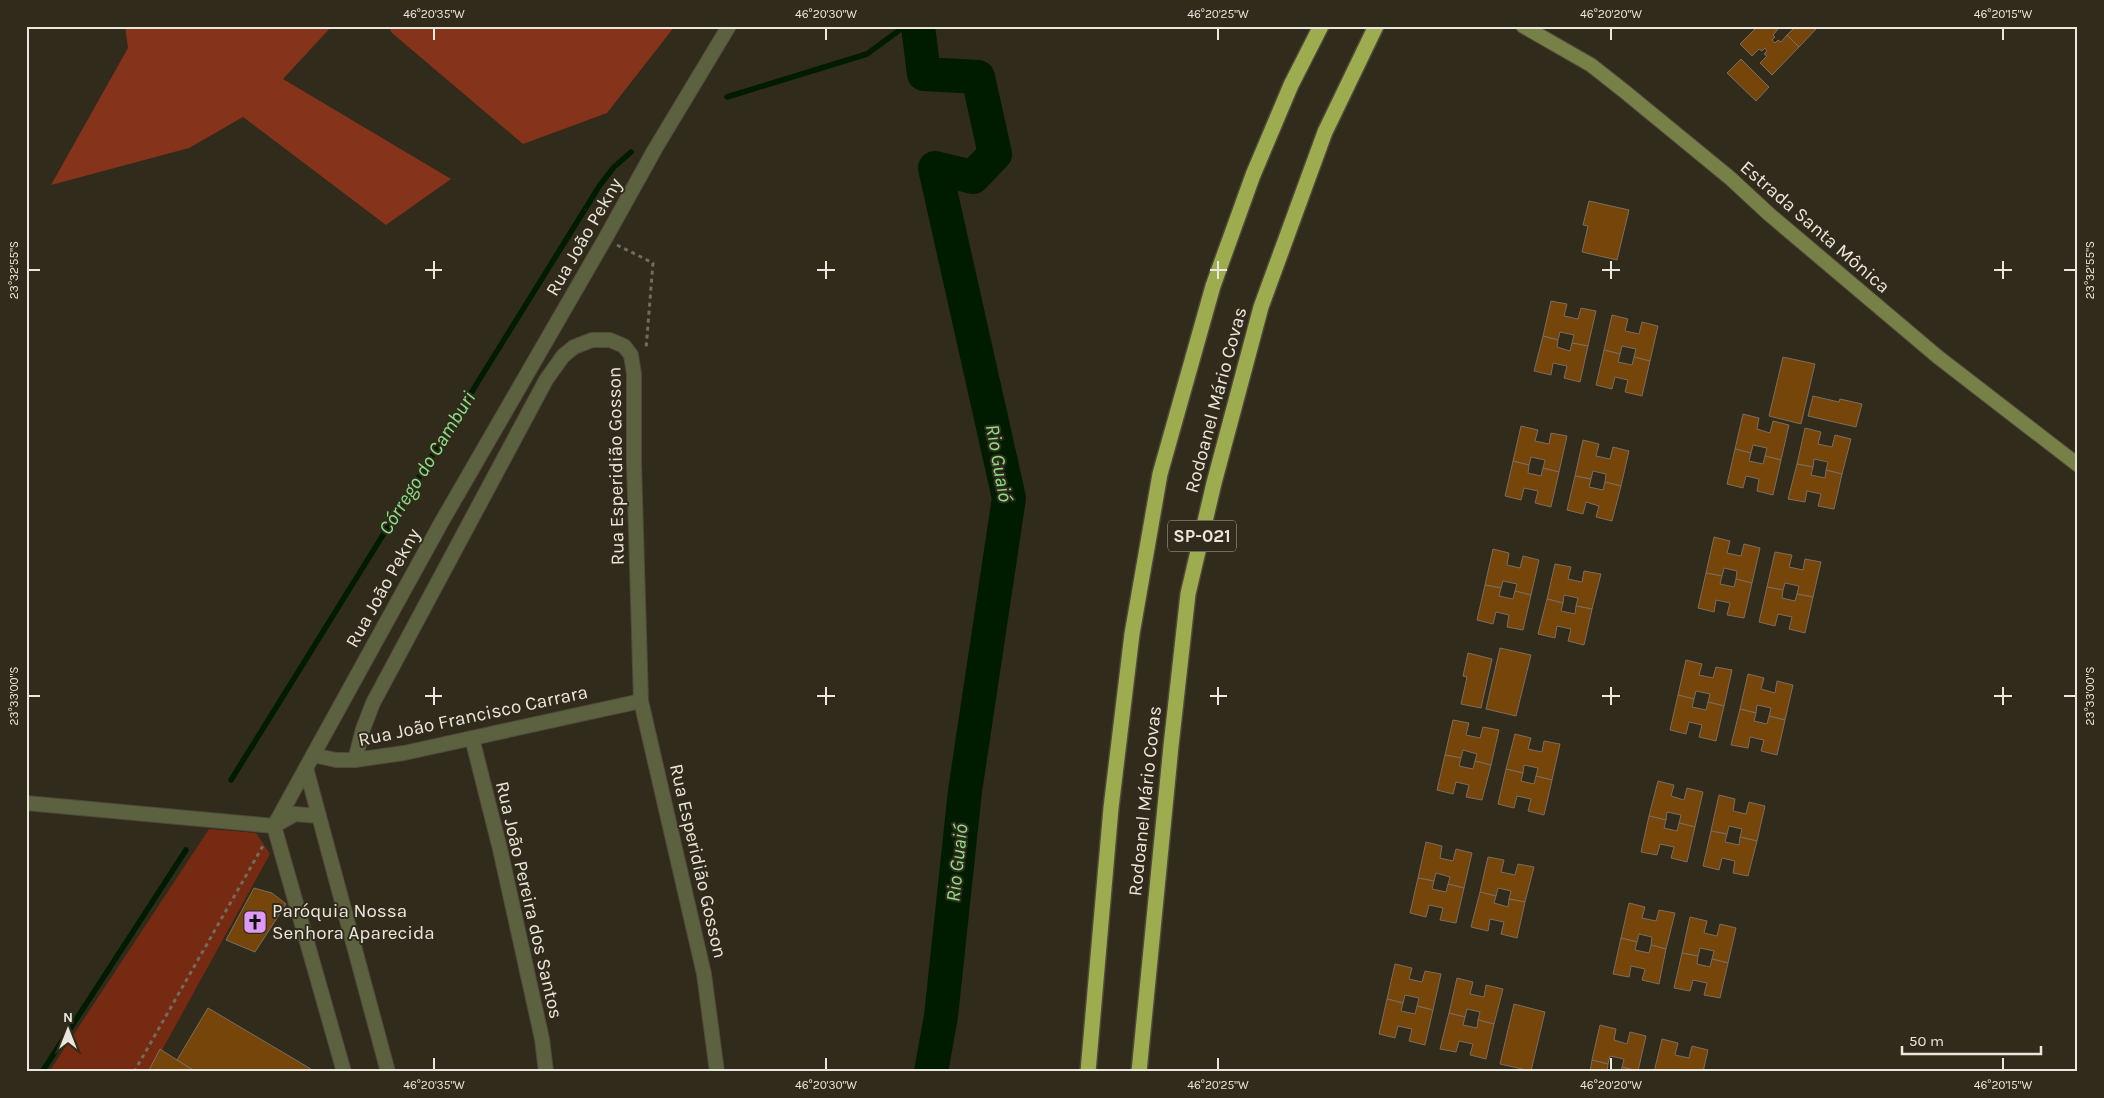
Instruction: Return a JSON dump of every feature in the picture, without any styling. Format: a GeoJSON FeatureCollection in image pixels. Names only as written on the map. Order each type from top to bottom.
{"type":"FeatureCollection","features":[{"type":"Feature","properties":{"kind":"highway","name":"Rodoanel Mário Covas"},"geometry":{"type":"LineString","coordinates":[[1088,1072],[1111,808],[1130,654],[1160,474],[1216,277],[1253,176],[1291,85],[1321,26]]}},
{"type":"Feature","properties":{"kind":"highway","name":"Rodoanel Mário Covas"},"geometry":{"type":"LineString","coordinates":[[1139,1072],[1170,746],[1188,594],[1214,482],[1261,307],[1325,132],[1376,26]]}},
{"type":"Feature","properties":{"kind":"main road","name":"Estrada Santa Mônica"},"geometry":{"type":"LineString","coordinates":[[1523,26],[1591,66],[1624,91],[1730,178],[1770,215],[1938,357],[2078,465]]}},
{"type":"Feature","properties":{"kind":"street","name":"Rua João Pekny"},"geometry":{"type":"LineString","coordinates":[[274,826],[441,523],[655,149],[729,26]]}},
{"type":"Feature","properties":{"kind":"street","name":"Rua Esperidião Gosson"},"geometry":{"type":"LineString","coordinates":[[355,760],[363,729],[373,703],[546,380],[562,356],[574,347],[592,340],[610,340],[624,346],[632,355],[634,374],[634,464],[641,701],[704,974],[718,1072]]}},
{"type":"Feature","properties":{"kind":"street","name":"Rua João Francisco Carrara"},"geometry":{"type":"LineString","coordinates":[[313,755],[336,760],[355,760],[404,753],[641,701]]}},
{"type":"Feature","properties":{"kind":"street","name":"Rua João Pereira dos Santos"},"geometry":{"type":"LineString","coordinates":[[472,738],[500,849],[542,1039],[546,1072]]}},
{"type":"Feature","properties":{"kind":"street"},"geometry":{"type":"LineString","coordinates":[[306,768],[388,1072]]}},
{"type":"Feature","properties":{"kind":"street"},"geometry":{"type":"LineString","coordinates":[[26,803],[274,826],[295,814],[319,816]]}},
{"type":"Feature","properties":{"kind":"street"},"geometry":{"type":"LineString","coordinates":[[274,826],[344,1072]]}},
{"type":"Feature","properties":{"kind":"path"},"geometry":{"type":"LineString","coordinates":[[605,239],[653,263],[646,353]]}},
{"type":"Feature","properties":{"kind":"path"},"geometry":{"type":"LineString","coordinates":[[134,1072],[274,826]]}},
{"type":"Feature","properties":{"kind":"shaded area"},"geometry":{"type":"Polygon","coordinates":[[[125,26],[332,26],[283,79],[451,179],[386,225],[243,117],[189,148],[51,185],[128,48],[125,26]]]}},
{"type":"Feature","properties":{"kind":"shaded area"},"geometry":{"type":"Polygon","coordinates":[[[388,26],[675,26],[607,113],[523,144],[392,33],[388,26]]]}},
{"type":"Feature","properties":{"kind":"shaded area"},"geometry":{"type":"Polygon","coordinates":[[[209,829],[256,833],[270,854],[150,1072],[49,1072],[209,829]]]}},
{"type":"Feature","properties":{"kind":"building"},"geometry":{"type":"Polygon","coordinates":[[[1758,26],[1778,26],[1779,28],[1773,35],[1775,37],[1772,40],[1775,43],[1778,40],[1781,42],[1787,35],[1799,47],[1772,75],[1760,63],[1767,56],[1764,54],[1767,51],[1765,48],[1762,51],[1759,49],[1752,56],[1740,44],[1758,26]]]}},
{"type":"Feature","properties":{"kind":"building"},"geometry":{"type":"Polygon","coordinates":[[[1791,26],[1819,26],[1799,47],[1787,35],[1794,28],[1791,26]]]}},
{"type":"Feature","properties":{"kind":"building"},"geometry":{"type":"Polygon","coordinates":[[[1741,59],[1769,87],[1756,101],[1727,73],[1741,59]]]}},
{"type":"Feature","properties":{"kind":"building"},"geometry":{"type":"Polygon","coordinates":[[[1589,201],[1629,210],[1617,260],[1582,252],[1588,226],[1583,225],[1589,201]]]}},
{"type":"Feature","properties":{"kind":"building"},"geometry":{"type":"Polygon","coordinates":[[[1551,301],[1567,304],[1564,316],[1578,319],[1581,308],[1596,311],[1588,346],[1572,343],[1574,335],[1560,332],[1558,340],[1543,336],[1551,301]]]}},
{"type":"Feature","properties":{"kind":"building"},"geometry":{"type":"Polygon","coordinates":[[[1612,315],[1628,319],[1625,331],[1639,334],[1642,322],[1658,326],[1650,361],[1634,357],[1636,349],[1622,346],[1620,354],[1604,350],[1612,315]]]}},
{"type":"Feature","properties":{"kind":"building"},"geometry":{"type":"Polygon","coordinates":[[[1543,336],[1558,340],[1557,347],[1570,351],[1572,343],[1588,346],[1580,382],[1564,378],[1567,366],[1553,363],[1551,375],[1534,371],[1543,336]]]}},
{"type":"Feature","properties":{"kind":"building"},"geometry":{"type":"Polygon","coordinates":[[[1604,350],[1620,354],[1618,362],[1632,365],[1634,357],[1650,361],[1642,396],[1625,392],[1628,380],[1615,377],[1612,389],[1596,385],[1604,350]]]}},
{"type":"Feature","properties":{"kind":"building"},"geometry":{"type":"Polygon","coordinates":[[[1783,357],[1815,364],[1801,424],[1769,416],[1783,357]]]}},
{"type":"Feature","properties":{"kind":"building"},"geometry":{"type":"Polygon","coordinates":[[[1813,396],[1839,402],[1840,399],[1862,404],[1856,427],[1808,416],[1813,396]]]}},
{"type":"Feature","properties":{"kind":"building"},"geometry":{"type":"Polygon","coordinates":[[[1743,414],[1759,418],[1757,429],[1770,433],[1773,421],[1789,425],[1781,460],[1765,456],[1767,448],[1753,445],[1751,453],[1735,449],[1743,414]]]}},
{"type":"Feature","properties":{"kind":"building"},"geometry":{"type":"Polygon","coordinates":[[[1521,426],[1538,430],[1535,441],[1549,444],[1551,433],[1567,436],[1559,472],[1543,468],[1545,460],[1531,457],[1529,465],[1513,461],[1521,426]]]}},
{"type":"Feature","properties":{"kind":"building"},"geometry":{"type":"Polygon","coordinates":[[[1805,428],[1821,432],[1818,444],[1832,447],[1835,435],[1851,439],[1842,474],[1826,470],[1828,462],[1814,459],[1813,467],[1797,464],[1805,428]]]}},
{"type":"Feature","properties":{"kind":"building"},"geometry":{"type":"Polygon","coordinates":[[[1583,440],[1599,444],[1596,456],[1610,459],[1613,447],[1629,451],[1621,486],[1605,482],[1606,474],[1593,471],[1591,479],[1575,476],[1583,440]]]}},
{"type":"Feature","properties":{"kind":"building"},"geometry":{"type":"Polygon","coordinates":[[[1735,449],[1751,453],[1749,461],[1763,464],[1765,456],[1781,460],[1773,495],[1757,491],[1759,479],[1746,476],[1743,488],[1727,484],[1735,449]]]}},
{"type":"Feature","properties":{"kind":"building"},"geometry":{"type":"Polygon","coordinates":[[[1513,461],[1529,465],[1528,473],[1541,476],[1543,468],[1559,472],[1551,507],[1535,503],[1538,491],[1524,488],[1521,500],[1505,496],[1513,461]]]}},
{"type":"Feature","properties":{"kind":"building"},"geometry":{"type":"Polygon","coordinates":[[[1797,464],[1813,467],[1811,475],[1825,478],[1826,470],[1842,474],[1834,509],[1818,506],[1821,494],[1807,491],[1805,502],[1788,499],[1797,464]]]}},
{"type":"Feature","properties":{"kind":"building"},"geometry":{"type":"Polygon","coordinates":[[[1575,476],[1591,479],[1589,487],[1603,490],[1605,482],[1621,486],[1612,521],[1596,517],[1599,506],[1586,502],[1583,514],[1567,510],[1575,476]]]}},
{"type":"Feature","properties":{"kind":"building"},"geometry":{"type":"Polygon","coordinates":[[[1714,537],[1730,541],[1727,553],[1741,556],[1744,544],[1760,548],[1752,583],[1736,579],[1737,571],[1724,568],[1722,576],[1706,573],[1714,537]]]}},
{"type":"Feature","properties":{"kind":"building"},"geometry":{"type":"Polygon","coordinates":[[[1493,549],[1509,553],[1507,565],[1520,568],[1523,556],[1539,560],[1531,595],[1515,591],[1517,584],[1503,581],[1501,588],[1485,585],[1493,549]]]}},
{"type":"Feature","properties":{"kind":"building"},"geometry":{"type":"Polygon","coordinates":[[[1775,552],[1792,555],[1789,567],[1803,570],[1805,559],[1821,562],[1813,597],[1797,594],[1799,586],[1785,583],[1783,590],[1767,587],[1775,552]]]}},
{"type":"Feature","properties":{"kind":"building"},"geometry":{"type":"Polygon","coordinates":[[[1555,564],[1571,567],[1568,579],[1582,582],[1584,571],[1601,574],[1592,609],[1576,606],[1578,598],[1564,595],[1563,603],[1547,599],[1555,564]]]}},
{"type":"Feature","properties":{"kind":"building"},"geometry":{"type":"Polygon","coordinates":[[[1706,573],[1722,576],[1720,584],[1734,587],[1736,579],[1752,583],[1744,618],[1727,615],[1730,603],[1716,600],[1714,612],[1698,608],[1706,573]]]}},
{"type":"Feature","properties":{"kind":"building"},"geometry":{"type":"Polygon","coordinates":[[[1485,585],[1501,588],[1499,596],[1513,599],[1515,591],[1531,595],[1523,630],[1507,627],[1509,615],[1496,612],[1493,624],[1477,620],[1485,585]]]}},
{"type":"Feature","properties":{"kind":"building"},"geometry":{"type":"Polygon","coordinates":[[[1767,587],[1783,590],[1782,598],[1795,601],[1797,594],[1813,597],[1805,633],[1789,629],[1792,617],[1778,614],[1775,626],[1759,622],[1767,587]]]}},
{"type":"Feature","properties":{"kind":"building"},"geometry":{"type":"Polygon","coordinates":[[[1547,599],[1563,603],[1561,611],[1575,614],[1576,606],[1592,609],[1584,645],[1568,641],[1571,629],[1557,626],[1555,638],[1538,634],[1547,599]]]}},
{"type":"Feature","properties":{"kind":"building"},"geometry":{"type":"Polygon","coordinates":[[[1500,648],[1531,655],[1516,716],[1486,709],[1500,648]]]}},
{"type":"Feature","properties":{"kind":"building"},"geometry":{"type":"Polygon","coordinates":[[[1468,653],[1492,659],[1481,708],[1461,704],[1467,677],[1463,676],[1468,653]]]}},
{"type":"Feature","properties":{"kind":"building"},"geometry":{"type":"Polygon","coordinates":[[[1686,660],[1702,664],[1699,675],[1713,678],[1716,667],[1732,670],[1724,706],[1708,702],[1710,694],[1696,691],[1694,699],[1678,695],[1686,660]]]}},
{"type":"Feature","properties":{"kind":"building"},"geometry":{"type":"Polygon","coordinates":[[[1748,674],[1764,678],[1761,689],[1775,693],[1777,681],[1793,685],[1785,720],[1769,716],[1771,708],[1757,705],[1756,713],[1740,709],[1748,674]]]}},
{"type":"Feature","properties":{"kind":"building"},"geometry":{"type":"Polygon","coordinates":[[[1678,695],[1694,699],[1692,707],[1706,710],[1708,702],[1724,706],[1716,741],[1699,737],[1702,725],[1689,722],[1686,734],[1670,730],[1678,695]]]}},
{"type":"Feature","properties":{"kind":"building"},"geometry":{"type":"Polygon","coordinates":[[[1740,709],[1756,713],[1754,721],[1767,724],[1769,716],[1785,720],[1777,755],[1761,751],[1764,740],[1750,737],[1748,748],[1731,745],[1740,709]]]}},
{"type":"Feature","properties":{"kind":"building"},"geometry":{"type":"Polygon","coordinates":[[[1453,720],[1469,723],[1466,735],[1480,738],[1483,727],[1499,730],[1491,765],[1475,761],[1477,754],[1463,750],[1461,758],[1445,755],[1453,720]]]}},
{"type":"Feature","properties":{"kind":"building"},"geometry":{"type":"Polygon","coordinates":[[[1515,734],[1531,738],[1528,749],[1542,752],[1544,741],[1560,744],[1552,780],[1536,776],[1538,768],[1524,765],[1523,773],[1506,769],[1515,734]]]}},
{"type":"Feature","properties":{"kind":"building"},"geometry":{"type":"Polygon","coordinates":[[[1445,755],[1461,758],[1459,766],[1473,769],[1475,761],[1491,765],[1482,800],[1466,797],[1469,785],[1456,782],[1453,794],[1437,790],[1445,755]]]}},
{"type":"Feature","properties":{"kind":"building"},"geometry":{"type":"Polygon","coordinates":[[[1506,769],[1523,773],[1521,781],[1534,784],[1536,776],[1552,780],[1544,815],[1528,811],[1531,799],[1517,796],[1514,808],[1498,804],[1506,769]]]}},
{"type":"Feature","properties":{"kind":"building"},"geometry":{"type":"Polygon","coordinates":[[[1658,781],[1674,785],[1671,796],[1684,800],[1687,788],[1703,792],[1695,827],[1679,823],[1681,815],[1667,812],[1666,820],[1649,816],[1658,781]]]}},
{"type":"Feature","properties":{"kind":"building"},"geometry":{"type":"Polygon","coordinates":[[[1719,795],[1735,799],[1733,811],[1746,814],[1749,802],[1765,806],[1757,841],[1740,837],[1742,829],[1729,826],[1727,834],[1711,831],[1719,795]]]}},
{"type":"Feature","properties":{"kind":"building"},"geometry":{"type":"Polygon","coordinates":[[[1649,816],[1666,820],[1664,828],[1677,831],[1679,823],[1695,827],[1687,862],[1671,858],[1674,847],[1660,844],[1657,855],[1641,852],[1649,816]]]}},
{"type":"Feature","properties":{"kind":"building"},"geometry":{"type":"Polygon","coordinates":[[[1711,831],[1727,834],[1725,842],[1739,845],[1740,837],[1757,841],[1748,876],[1733,873],[1735,861],[1722,858],[1719,870],[1703,866],[1711,831]]]}},
{"type":"Feature","properties":{"kind":"building"},"geometry":{"type":"Polygon","coordinates":[[[1426,842],[1442,846],[1440,858],[1453,861],[1456,849],[1472,853],[1464,888],[1448,884],[1450,877],[1436,873],[1434,881],[1418,878],[1426,842]]]}},
{"type":"Feature","properties":{"kind":"building"},"geometry":{"type":"Polygon","coordinates":[[[1488,857],[1504,860],[1501,872],[1515,875],[1518,864],[1534,867],[1525,902],[1509,899],[1511,891],[1498,888],[1496,896],[1480,892],[1488,857]]]}},
{"type":"Feature","properties":{"kind":"building"},"geometry":{"type":"Polygon","coordinates":[[[1418,878],[1434,881],[1432,889],[1446,892],[1448,884],[1464,888],[1456,923],[1440,920],[1443,908],[1429,905],[1426,917],[1410,913],[1418,878]]]}},
{"type":"Feature","properties":{"kind":"building","name":"Paróquia Nossa Senhora Aparecida"},"geometry":{"type":"Polygon","coordinates":[[[254,888],[272,893],[286,904],[255,952],[226,940],[254,888]]]}},
{"type":"Feature","properties":{"kind":"building"},"geometry":{"type":"Polygon","coordinates":[[[1480,892],[1496,896],[1494,903],[1508,907],[1509,899],[1525,902],[1517,938],[1501,934],[1504,922],[1490,919],[1488,931],[1471,927],[1480,892]]]}},
{"type":"Feature","properties":{"kind":"building"},"geometry":{"type":"Polygon","coordinates":[[[1629,903],[1645,907],[1642,918],[1656,921],[1659,910],[1675,913],[1666,949],[1651,945],[1652,937],[1639,934],[1637,942],[1621,938],[1629,903]]]}},
{"type":"Feature","properties":{"kind":"building"},"geometry":{"type":"Polygon","coordinates":[[[1690,917],[1707,921],[1704,933],[1717,936],[1720,924],[1736,928],[1728,963],[1712,959],[1714,951],[1700,948],[1698,956],[1682,953],[1690,917]]]}},
{"type":"Feature","properties":{"kind":"building"},"geometry":{"type":"Polygon","coordinates":[[[1621,938],[1637,942],[1635,950],[1649,953],[1651,945],[1666,949],[1659,984],[1642,980],[1645,969],[1631,966],[1629,977],[1613,974],[1621,938]]]}},
{"type":"Feature","properties":{"kind":"building"},"geometry":{"type":"Polygon","coordinates":[[[1682,953],[1698,956],[1697,964],[1710,967],[1712,959],[1728,963],[1720,998],[1704,995],[1707,983],[1693,980],[1690,991],[1674,988],[1682,953]]]}},
{"type":"Feature","properties":{"kind":"building"},"geometry":{"type":"Polygon","coordinates":[[[1395,964],[1412,968],[1409,979],[1422,982],[1425,971],[1441,974],[1433,1010],[1417,1006],[1419,998],[1405,995],[1403,1003],[1387,999],[1395,964]]]}},
{"type":"Feature","properties":{"kind":"building"},"geometry":{"type":"Polygon","coordinates":[[[1457,978],[1473,982],[1470,994],[1484,997],[1486,985],[1503,989],[1494,1024],[1478,1020],[1480,1012],[1467,1009],[1465,1017],[1449,1013],[1457,978]]]}},
{"type":"Feature","properties":{"kind":"building"},"geometry":{"type":"Polygon","coordinates":[[[1387,999],[1403,1003],[1401,1011],[1415,1014],[1417,1006],[1433,1010],[1425,1045],[1409,1041],[1412,1029],[1398,1026],[1395,1038],[1379,1034],[1387,999]]]}},
{"type":"Feature","properties":{"kind":"building"},"geometry":{"type":"Polygon","coordinates":[[[1514,1004],[1545,1012],[1531,1071],[1500,1064],[1514,1004]]]}},
{"type":"Feature","properties":{"kind":"building"},"geometry":{"type":"Polygon","coordinates":[[[208,1008],[311,1069],[311,1072],[196,1072],[177,1060],[208,1008]]]}},
{"type":"Feature","properties":{"kind":"building"},"geometry":{"type":"Polygon","coordinates":[[[1449,1013],[1465,1017],[1463,1025],[1477,1028],[1478,1020],[1494,1024],[1486,1059],[1470,1055],[1473,1044],[1459,1041],[1456,1052],[1440,1049],[1449,1013]]]}},
{"type":"Feature","properties":{"kind":"building"},"geometry":{"type":"Polygon","coordinates":[[[1600,1025],[1616,1029],[1614,1040],[1627,1044],[1630,1032],[1646,1036],[1638,1071],[1622,1067],[1624,1059],[1610,1056],[1608,1064],[1592,1060],[1600,1025]]]}},
{"type":"Feature","properties":{"kind":"building"},"geometry":{"type":"Polygon","coordinates":[[[1662,1039],[1678,1043],[1675,1055],[1689,1058],[1692,1046],[1708,1050],[1703,1072],[1654,1072],[1662,1039]]]}},
{"type":"Feature","properties":{"kind":"building"},"geometry":{"type":"Polygon","coordinates":[[[160,1049],[177,1060],[196,1072],[148,1072],[160,1049]]]}},
{"type":"Feature","properties":{"kind":"building"},"geometry":{"type":"Polygon","coordinates":[[[1592,1060],[1608,1064],[1607,1072],[1590,1072],[1592,1060]]]}},
{"type":"Feature","properties":{"kind":"building"},"geometry":{"type":"Polygon","coordinates":[[[1622,1067],[1638,1071],[1638,1072],[1621,1072],[1622,1067]]]}},
{"type":"Feature","properties":{"kind":"waterway","name":"Córrego do Camburi"},"geometry":{"type":"LineString","coordinates":[[727,97],[867,54],[905,26]]}},
{"type":"Feature","properties":{"kind":"waterway","name":"Rio Guaió"},"geometry":{"type":"LineString","coordinates":[[918,26],[924,74],[978,77],[995,154],[973,177],[935,168],[1009,498],[965,791],[941,1016],[931,1072]]}},
{"type":"Feature","properties":{"kind":"waterway","name":"Córrego do Camburi"},"geometry":{"type":"LineString","coordinates":[[231,780],[600,185],[614,167],[631,152]]}},
{"type":"Feature","properties":{"kind":"waterway","name":"Córrego do Camburi"},"geometry":{"type":"LineString","coordinates":[[42,1072],[186,850]]}},
{"type":"Feature","properties":{"kind":"place","name":"Paróquia Nossa Senhora Aparecida"},"geometry":{"type":"Point","coordinates":[255,922]}}]}
